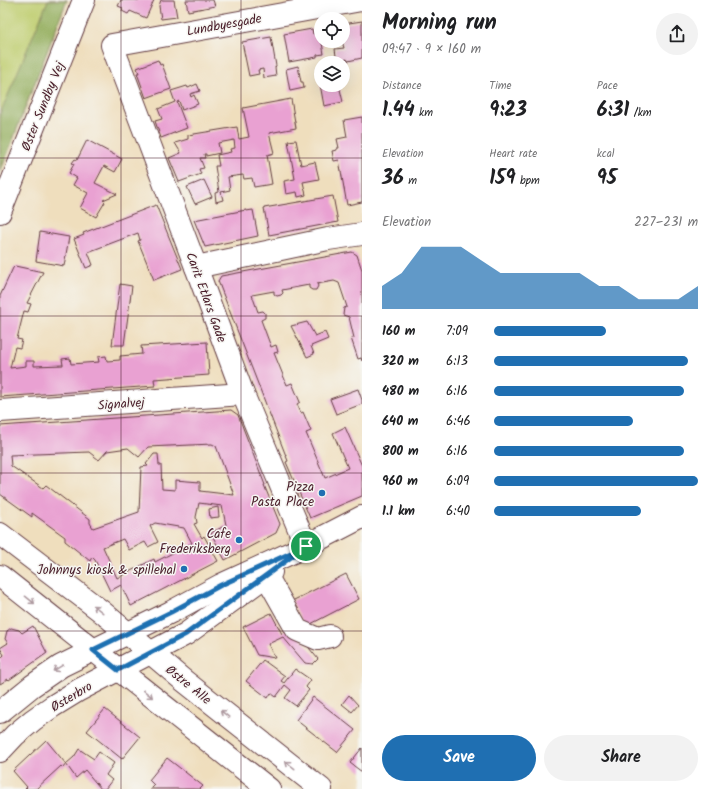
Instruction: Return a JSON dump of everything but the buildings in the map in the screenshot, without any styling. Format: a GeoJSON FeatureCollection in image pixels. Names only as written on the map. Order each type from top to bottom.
{"type":"FeatureCollection","features":[{"type":"Feature","properties":{"kind":"street","name":"Øster Sundby Vej"},"geometry":{"type":"LineString","coordinates":[[0,212],[84,0]]}},
{"type":"Feature","properties":{"kind":"street","name":"Lundbyesgade"},"geometry":{"type":"LineString","coordinates":[[112,45],[361,0]]}},
{"type":"Feature","properties":{"kind":"street","name":"Carit Etlars Gade"},"geometry":{"type":"LineString","coordinates":[[112,45],[243,394],[306,546]]}},
{"type":"Feature","properties":{"kind":"street"},"geometry":{"type":"LineString","coordinates":[[196,266],[328,239],[362,234]]}},
{"type":"Feature","properties":{"kind":"street","name":"Signalvej"},"geometry":{"type":"LineString","coordinates":[[0,411],[243,394]]}},
{"type":"Feature","properties":{"kind":"street"},"geometry":{"type":"LineString","coordinates":[[0,712],[32,686],[61,666],[171,612],[226,582],[359,524]]}},
{"type":"Feature","properties":{"kind":"street","name":"Østre Alle"},"geometry":{"type":"LineString","coordinates":[[0,534],[128,633],[183,680],[321,789]]}},
{"type":"Feature","properties":{"kind":"street","name":"Østerbro"},"geometry":{"type":"LineString","coordinates":[[0,751],[15,735],[40,715],[79,690],[186,634],[306,546]]}},
{"type":"Feature","properties":{"kind":"street"},"geometry":{"type":"LineString","coordinates":[[266,575],[297,630],[318,639],[330,636]]}},
{"type":"Feature","properties":{"kind":"street"},"geometry":{"type":"LineString","coordinates":[[0,576],[269,789]]}},
{"type":"Feature","properties":{"kind":"green space"},"geometry":{"type":"Polygon","coordinates":[[[0,0],[67,0],[0,173],[0,0]]]}},
{"type":"Feature","properties":{"kind":"green space"},"geometry":{"type":"Polygon","coordinates":[[[48,0],[67,0],[0,173],[0,114],[48,0]]]}},
{"type":"Feature","properties":{"kind":"place","name":"Pizza Pasta Place"},"geometry":{"type":"Point","coordinates":[322,493]}},
{"type":"Feature","properties":{"kind":"place","name":"Cafe Frederiksberg"},"geometry":{"type":"Point","coordinates":[239,540]}},
{"type":"Feature","properties":{"kind":"place","name":"Johnnys kiosk & spillehal"},"geometry":{"type":"Point","coordinates":[184,569]}},
{"type":"Feature","properties":{"kind":"route"},"geometry":{"type":"LineString","coordinates":[[306,546],[186,634],[118,670],[93,650],[171,612],[221,585],[306,546]]}}]}
